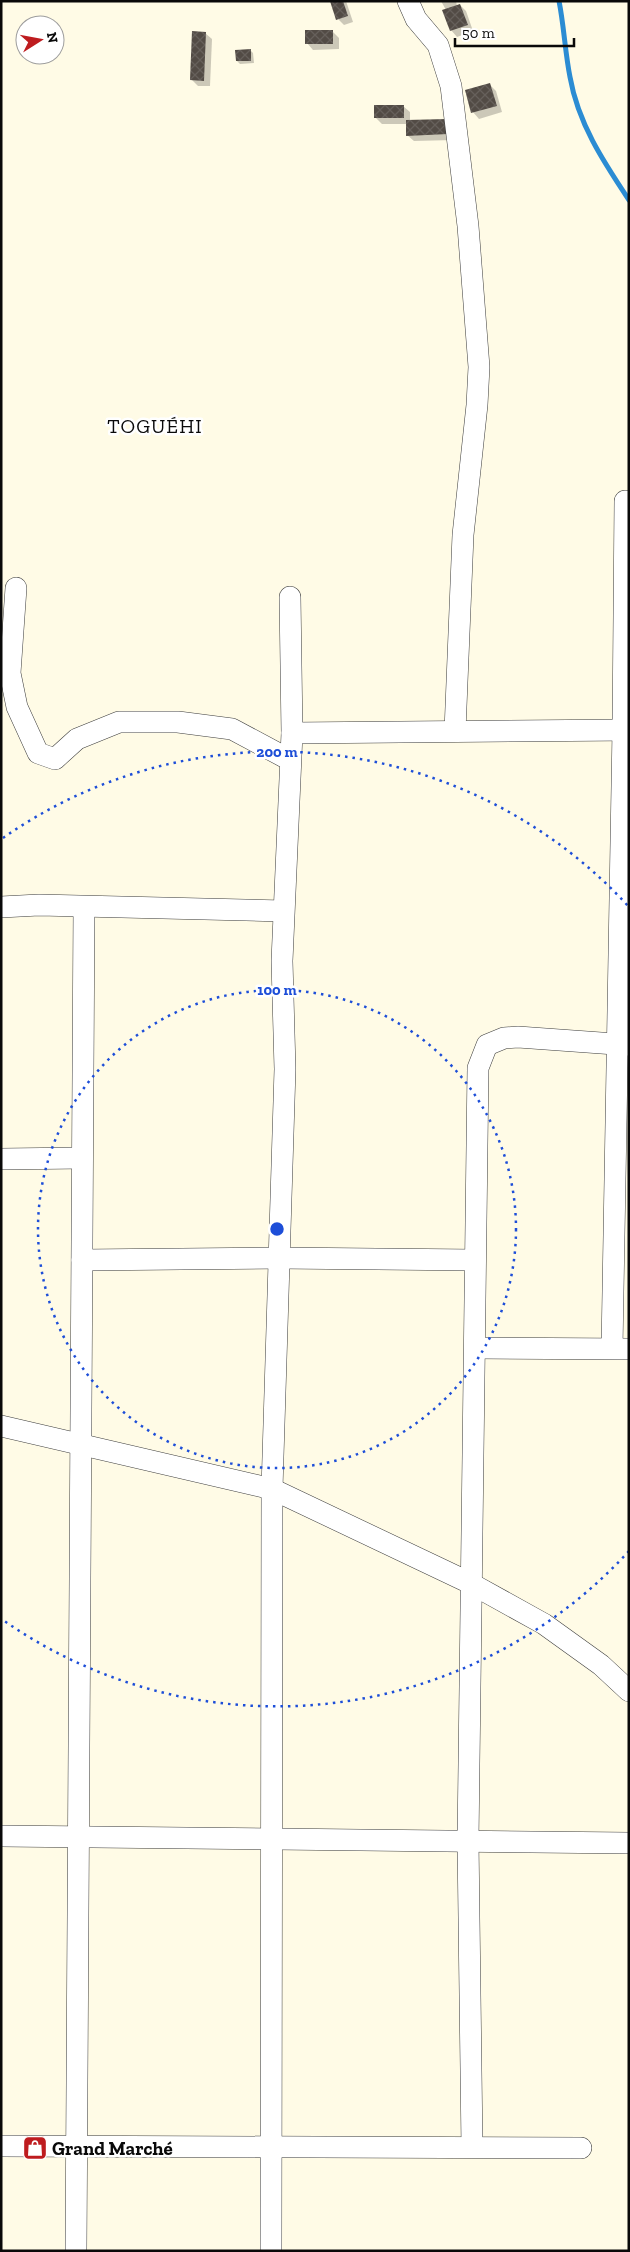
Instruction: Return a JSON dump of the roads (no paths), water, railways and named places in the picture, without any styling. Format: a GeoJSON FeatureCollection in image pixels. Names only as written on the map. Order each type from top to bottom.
{"type":"FeatureCollection","features":[{"type":"Feature","properties":{"kind":"street"},"geometry":{"type":"LineString","coordinates":[[408,1],[416,19],[438,45],[449,78],[468,226],[479,367],[478,405],[463,535],[455,731]]}},
{"type":"Feature","properties":{"kind":"street"},"geometry":{"type":"LineString","coordinates":[[476,1348],[621,1348],[626,730],[625,501]]}},
{"type":"Feature","properties":{"kind":"street"},"geometry":{"type":"LineString","coordinates":[[16,588],[10,673],[17,706],[38,753],[55,759],[77,739],[119,722],[178,722],[232,728],[290,760]]}},
{"type":"Feature","properties":{"kind":"street"},"geometry":{"type":"LineString","coordinates":[[272,2251],[272,1488],[286,1069],[282,961],[292,733],[290,597]]}},
{"type":"Feature","properties":{"kind":"street"},"geometry":{"type":"LineString","coordinates":[[292,733],[626,730]]}},
{"type":"Feature","properties":{"kind":"street"},"geometry":{"type":"LineString","coordinates":[[1,906],[39,905],[283,911]]}},
{"type":"Feature","properties":{"kind":"street"},"geometry":{"type":"LineString","coordinates":[[76,2251],[84,907]]}},
{"type":"Feature","properties":{"kind":"street"},"geometry":{"type":"LineString","coordinates":[[472,2146],[468,1841],[470,1583],[476,1348],[474,1260],[478,1068],[486,1045],[504,1038],[518,1037],[623,1045]]}},
{"type":"Feature","properties":{"kind":"street"},"geometry":{"type":"LineString","coordinates":[[1,1159],[82,1158]]}},
{"type":"Feature","properties":{"kind":"street"},"geometry":{"type":"LineString","coordinates":[[82,1260],[280,1258],[474,1260]]}},
{"type":"Feature","properties":{"kind":"street"},"geometry":{"type":"LineString","coordinates":[[1,1426],[272,1488],[470,1583],[544,1624],[570,1641],[629,1691]]}},
{"type":"Feature","properties":{"kind":"street"},"geometry":{"type":"LineString","coordinates":[[1,1836],[629,1843]]}},
{"type":"Feature","properties":{"kind":"street"},"geometry":{"type":"LineString","coordinates":[[1,2146],[472,2146],[581,2148]]}},
{"type":"Feature","properties":{"kind":"waterway"},"geometry":{"type":"LineString","coordinates":[[559,1],[570,77],[579,110],[601,156],[629,200]]}},
{"type":"Feature","properties":{"kind":"place","name":"Grand Marché"},"geometry":{"type":"Point","coordinates":[35,2148]}},
{"type":"Feature","properties":{"kind":"district","name":"TOGUÉHI"},"geometry":{"type":"Point","coordinates":[155,426]}}]}
